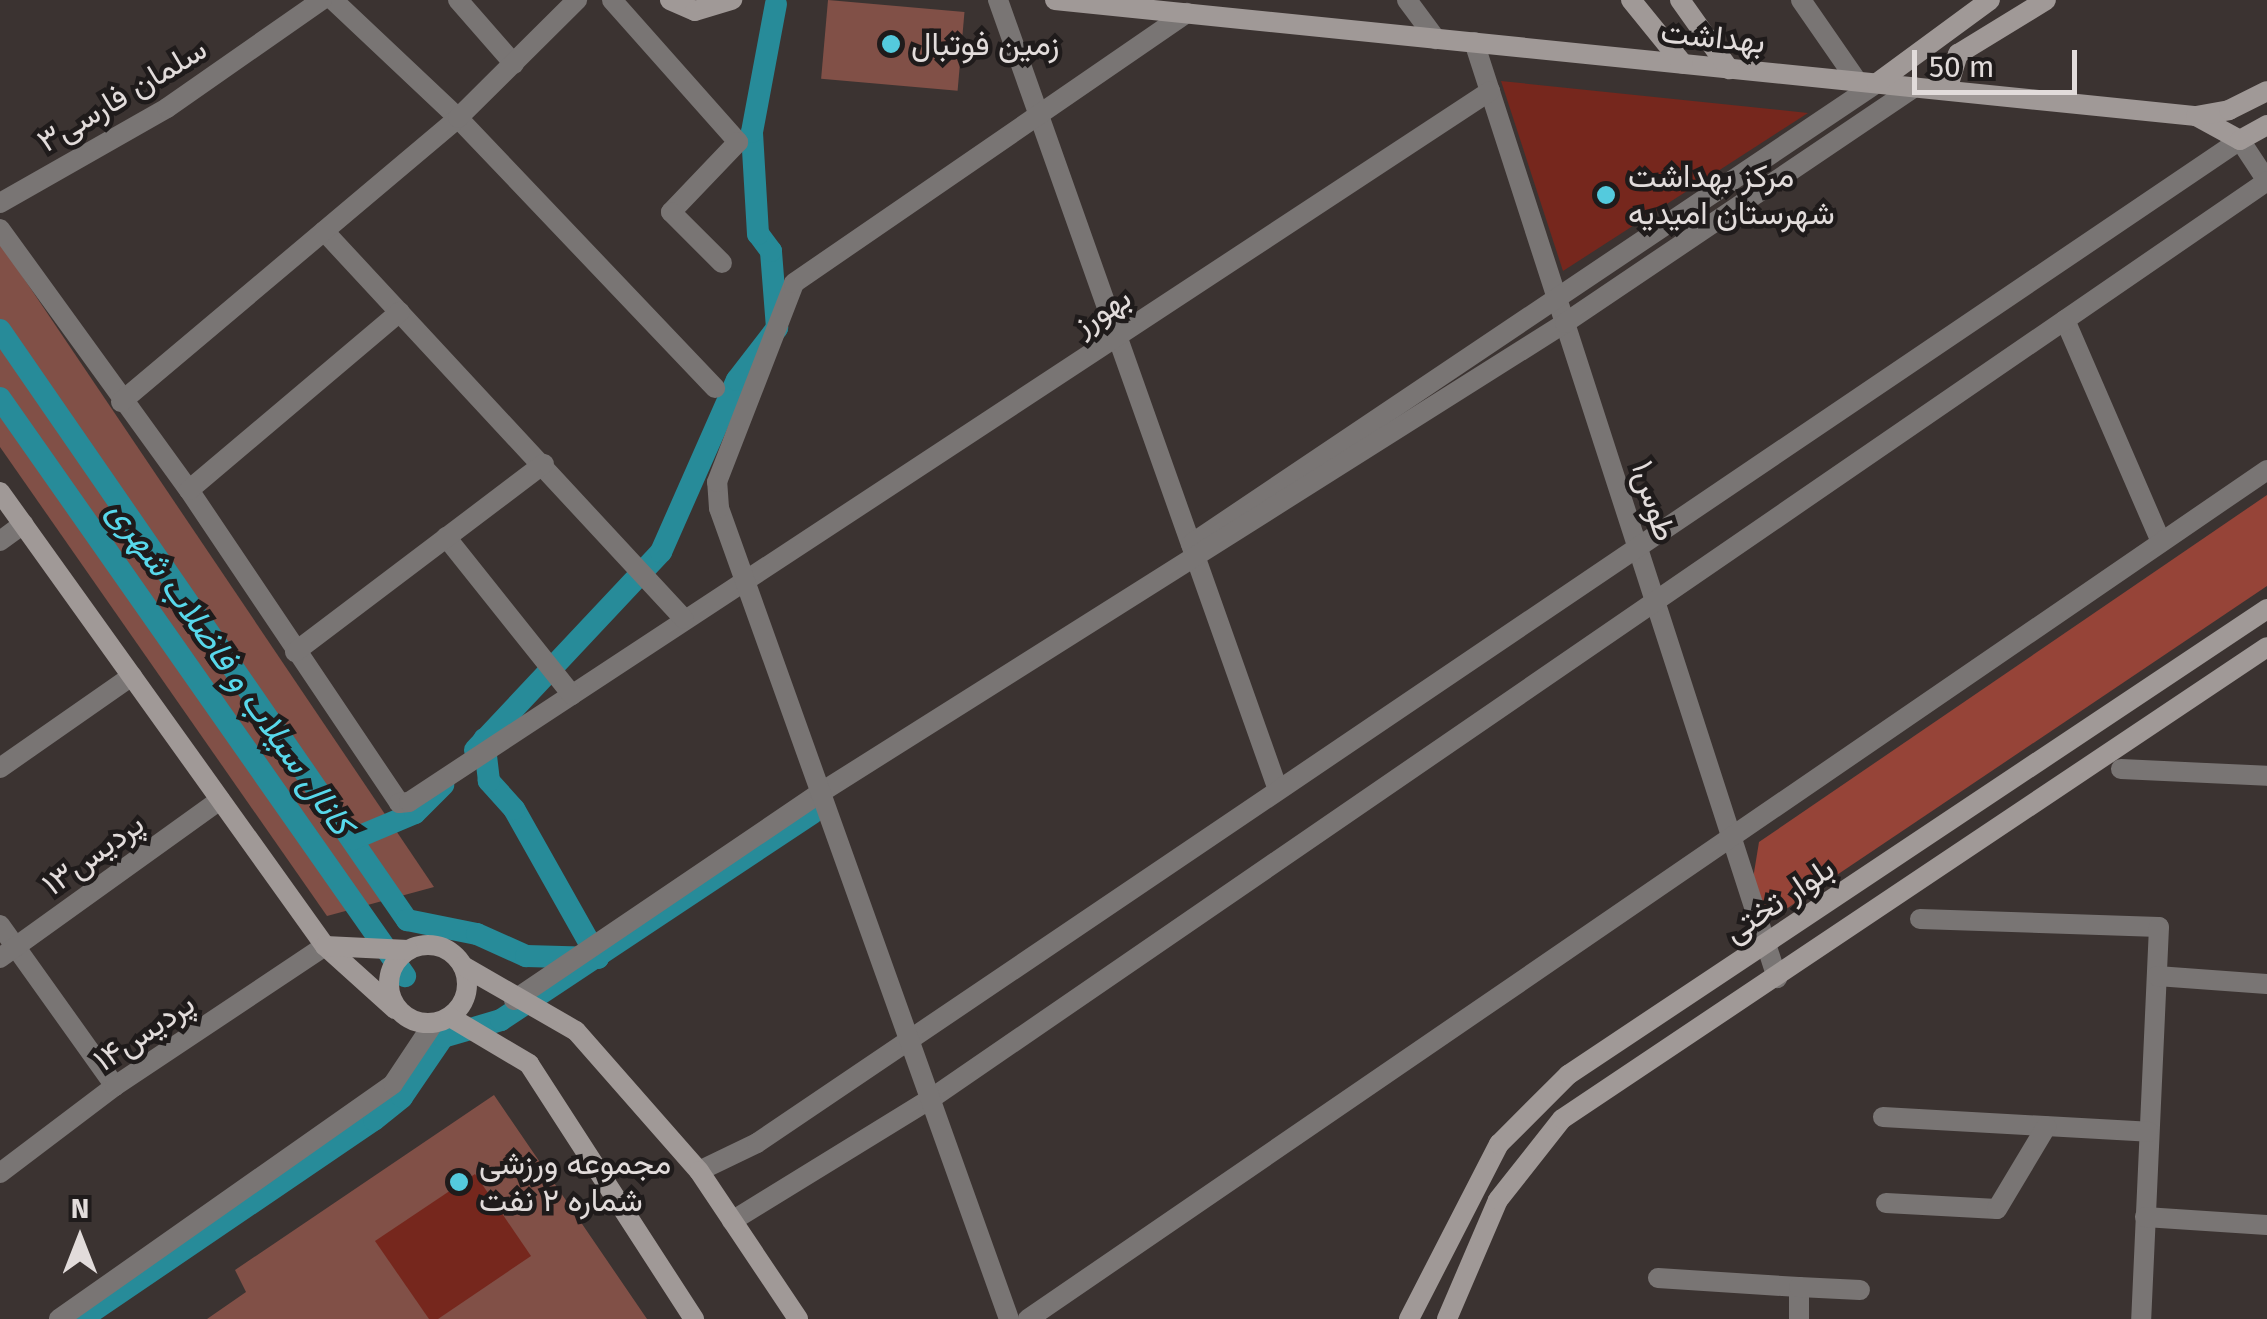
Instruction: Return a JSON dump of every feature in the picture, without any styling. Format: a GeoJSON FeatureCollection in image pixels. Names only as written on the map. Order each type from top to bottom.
{"type":"FeatureCollection","features":[{"type":"Feature","properties":{"kind":"street","name":"سلمان فارسی۳"},"geometry":{"type":"LineString","coordinates":[[0,203],[166,108],[322,0]]}},
{"type":"Feature","properties":{"kind":"street"},"geometry":{"type":"LineString","coordinates":[[333,0],[458,118],[715,388]]}},
{"type":"Feature","properties":{"kind":"street"},"geometry":{"type":"LineString","coordinates":[[458,0],[514,64]]}},
{"type":"Feature","properties":{"kind":"street"},"geometry":{"type":"LineString","coordinates":[[122,402],[458,118],[578,0]]}},
{"type":"Feature","properties":{"kind":"street"},"geometry":{"type":"LineString","coordinates":[[612,0],[738,142],[671,212],[722,263]]}},
{"type":"Feature","properties":{"kind":"street"},"geometry":{"type":"LineString","coordinates":[[670,0],[695,12],[732,0]]}},
{"type":"Feature","properties":{"kind":"street"},"geometry":{"type":"LineString","coordinates":[[998,0],[1278,790]]}},
{"type":"Feature","properties":{"kind":"street","name":"بهداشت"},"geometry":{"type":"LineString","coordinates":[[1055,0],[2196,116],[2240,140]]}},
{"type":"Feature","properties":{"kind":"street"},"geometry":{"type":"LineString","coordinates":[[1407,0],[1436,39]]}},
{"type":"Feature","properties":{"kind":"street"},"geometry":{"type":"LineString","coordinates":[[1631,0],[1683,64]]}},
{"type":"Feature","properties":{"kind":"street"},"geometry":{"type":"LineString","coordinates":[[1680,0],[1729,69]]}},
{"type":"Feature","properties":{"kind":"street"},"geometry":{"type":"LineString","coordinates":[[1801,0],[1867,82]]}},
{"type":"Feature","properties":{"kind":"street"},"geometry":{"type":"LineString","coordinates":[[1562,312],[1867,82],[1990,0]]}},
{"type":"Feature","properties":{"kind":"street"},"geometry":{"type":"LineString","coordinates":[[1947,90],[1958,54],[2046,0]]}},
{"type":"Feature","properties":{"kind":"street"},"geometry":{"type":"LineString","coordinates":[[1009,1319],[719,508],[718,482],[794,283],[1040,118],[1187,13]]}},
{"type":"Feature","properties":{"kind":"street","name":"طوس۱"},"geometry":{"type":"LineString","coordinates":[[1474,42],[1776,978]]}},
{"type":"Feature","properties":{"kind":"street"},"geometry":{"type":"LineString","coordinates":[[514,1000],[820,793],[1915,87]]}},
{"type":"Feature","properties":{"kind":"street","name":"بهورز"},"geometry":{"type":"LineString","coordinates":[[295,652],[399,803],[428,793],[684,619],[1490,90]]}},
{"type":"Feature","properties":{"kind":"street"},"geometry":{"type":"LineString","coordinates":[[2196,116],[2229,110],[2267,91]]}},
{"type":"Feature","properties":{"kind":"street"},"geometry":{"type":"LineString","coordinates":[[699,1171],[756,1143],[2267,124]]}},
{"type":"Feature","properties":{"kind":"street"},"geometry":{"type":"LineString","coordinates":[[732,1221],[932,1098],[2267,181],[2240,140]]}},
{"type":"Feature","properties":{"kind":"street"},"geometry":{"type":"LineString","coordinates":[[0,230],[189,490],[295,652],[544,464]]}},
{"type":"Feature","properties":{"kind":"street"},"geometry":{"type":"LineString","coordinates":[[324,231],[684,619]]}},
{"type":"Feature","properties":{"kind":"street"},"geometry":{"type":"LineString","coordinates":[[189,490],[400,312]]}},
{"type":"Feature","properties":{"kind":"street"},"geometry":{"type":"LineString","coordinates":[[2064,320],[2160,542]]}},
{"type":"Feature","properties":{"kind":"street"},"geometry":{"type":"LineString","coordinates":[[1028,1319],[2267,470]]}},
{"type":"Feature","properties":{"kind":"street"},"geometry":{"type":"LineString","coordinates":[[0,492],[325,946],[400,1013],[442,1020],[529,1064],[694,1319]]}},
{"type":"Feature","properties":{"kind":"street"},"geometry":{"type":"LineString","coordinates":[[0,541],[23,524]]}},
{"type":"Feature","properties":{"kind":"street"},"geometry":{"type":"LineString","coordinates":[[446,537],[572,695]]}},
{"type":"Feature","properties":{"kind":"street","name":"بلوار تختی"},"geometry":{"type":"LineString","coordinates":[[1409,1319],[1468,1195],[1532,1108],[1568,1076],[2267,608]]}},
{"type":"Feature","properties":{"kind":"street","name":"بلوار تختی"},"geometry":{"type":"LineString","coordinates":[[1447,1319],[1498,1200],[1562,1119],[2267,647]]}},
{"type":"Feature","properties":{"kind":"street"},"geometry":{"type":"LineString","coordinates":[[0,768],[132,676]]}},
{"type":"Feature","properties":{"kind":"street"},"geometry":{"type":"LineString","coordinates":[[2122,769],[2267,776]]}},
{"type":"Feature","properties":{"kind":"street","name":"پردیس۱۳"},"geometry":{"type":"LineString","coordinates":[[8,952],[220,800]]}},
{"type":"Feature","properties":{"kind":"street"},"geometry":{"type":"LineString","coordinates":[[1920,919],[2159,927],[2140,1319]]}},
{"type":"Feature","properties":{"kind":"street"},"geometry":{"type":"LineString","coordinates":[[0,925],[8,952],[116,1086]]}},
{"type":"Feature","properties":{"kind":"street"},"geometry":{"type":"LineString","coordinates":[[325,946],[408,950],[439,946],[514,1000],[576,1031],[699,1171],[798,1319]]}},
{"type":"Feature","properties":{"kind":"street","name":"پردیس۱۴"},"geometry":{"type":"LineString","coordinates":[[0,1173],[116,1086],[325,946]]}},
{"type":"Feature","properties":{"kind":"street"},"geometry":{"type":"LineString","coordinates":[[400,1013],[388,979],[408,950]]}},
{"type":"Feature","properties":{"kind":"street"},"geometry":{"type":"LineString","coordinates":[[59,1319],[393,1084],[442,1020],[466,996],[463,966]]}},
{"type":"Feature","properties":{"kind":"street"},"geometry":{"type":"LineString","coordinates":[[2157,976],[2267,984]]}},
{"type":"Feature","properties":{"kind":"street"},"geometry":{"type":"LineString","coordinates":[[1883,1117],[2150,1132]]}},
{"type":"Feature","properties":{"kind":"street"},"geometry":{"type":"LineString","coordinates":[[1886,1204],[1997,1209],[2046,1126]]}},
{"type":"Feature","properties":{"kind":"street"},"geometry":{"type":"LineString","coordinates":[[2145,1217],[2267,1225]]}},
{"type":"Feature","properties":{"kind":"street"},"geometry":{"type":"LineString","coordinates":[[1658,1278],[1860,1290]]}},
{"type":"Feature","properties":{"kind":"street"},"geometry":{"type":"LineString","coordinates":[[1799,1287],[1799,1319]]}},
{"type":"Feature","properties":{"kind":"shaded area","name":"زمین فوتبال"},"geometry":{"type":"Polygon","coordinates":[[[828,0],[964,12],[958,91],[821,79],[828,0]]]}},
{"type":"Feature","properties":{"kind":"shaded area"},"geometry":{"type":"Polygon","coordinates":[[[0,243],[434,887],[327,916],[0,447],[0,243]]]}},
{"type":"Feature","properties":{"kind":"shaded area"},"geometry":{"type":"Polygon","coordinates":[[[2267,495],[2267,586],[1761,926],[1751,891],[1759,842],[2267,495]]]}},
{"type":"Feature","properties":{"kind":"shaded area","name":"مجموعه ورزشی شماره ۲ نفت"},"geometry":{"type":"Polygon","coordinates":[[[494,1095],[647,1319],[207,1319],[246,1292],[235,1270],[494,1095]]]}},
{"type":"Feature","properties":{"kind":"building","name":"مرکز بهداشت شهرستان امیدیه"},"geometry":{"type":"Polygon","coordinates":[[[1501,81],[1808,113],[1563,271],[1501,81]]]}},
{"type":"Feature","properties":{"kind":"building"},"geometry":{"type":"Polygon","coordinates":[[[475,1174],[531,1256],[438,1319],[429,1319],[375,1241],[475,1174]]]}},
{"type":"Feature","properties":{"kind":"waterway","name":"کانال سیلاب و فاضلاب شهری"},"geometry":{"type":"LineString","coordinates":[[475,750],[661,552],[737,380],[777,328],[771,251],[758,234],[752,132],[776,4]]}},
{"type":"Feature","properties":{"kind":"waterway","name":"کانال سیلاب و فاضلاب شهری"},"geometry":{"type":"LineString","coordinates":[[0,330],[407,920],[477,934],[526,956],[598,958],[514,809],[489,781],[484,739]]}},
{"type":"Feature","properties":{"kind":"waterway","name":"کانال سیلاب و فاضلاب شهری"},"geometry":{"type":"LineString","coordinates":[[0,398],[405,976]]}},
{"type":"Feature","properties":{"kind":"waterway","name":"کانال سیلاب و فاضلاب شهری"},"geometry":{"type":"LineString","coordinates":[[353,839],[415,813],[443,785]]}},
{"type":"Feature","properties":{"kind":"waterway","name":"کانال سیلاب و فاضلاب شهری"},"geometry":{"type":"LineString","coordinates":[[81,1319],[374,1120],[402,1097],[443,1037],[501,1020],[813,813]]}},
{"type":"Feature","properties":{"kind":"place","name":"زمین فوتبال"},"geometry":{"type":"Point","coordinates":[891,44]}},
{"type":"Feature","properties":{"kind":"place","name":"مرکز بهداشت شهرستان امیدیه"},"geometry":{"type":"Point","coordinates":[1606,195]}},
{"type":"Feature","properties":{"kind":"place","name":"مجموعه ورزشی شماره ۲ نفت"},"geometry":{"type":"Point","coordinates":[459,1182]}}]}
